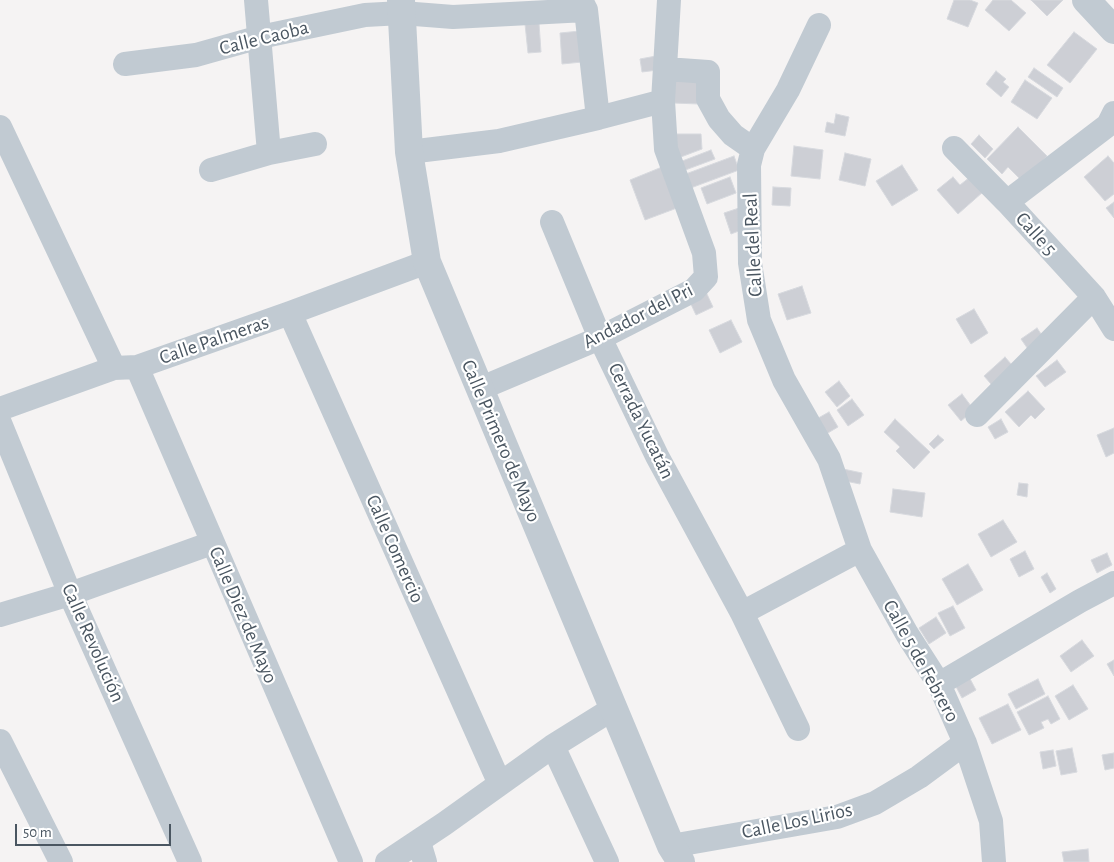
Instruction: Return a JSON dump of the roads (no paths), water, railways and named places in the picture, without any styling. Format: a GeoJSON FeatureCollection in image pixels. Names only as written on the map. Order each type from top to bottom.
{"type":"FeatureCollection","features":[{"type":"Feature","properties":{"kind":"street"},"geometry":{"type":"LineString","coordinates":[[256,0],[269,153]]}},
{"type":"Feature","properties":{"kind":"street","name":"Andador del Pri"},"geometry":{"type":"LineString","coordinates":[[479,389],[600,338],[694,290],[706,277],[704,253],[666,149],[664,100],[669,0]]}},
{"type":"Feature","properties":{"kind":"street"},"geometry":{"type":"LineString","coordinates":[[1086,0],[1114,30]]}},
{"type":"Feature","properties":{"kind":"street"},"geometry":{"type":"LineString","coordinates":[[583,5],[598,118]]}},
{"type":"Feature","properties":{"kind":"street","name":"Calle Caoba"},"geometry":{"type":"LineString","coordinates":[[125,64],[196,55],[260,37],[402,7],[452,17],[583,5]]}},
{"type":"Feature","properties":{"kind":"street","name":"Calle Primero de Mayo"},"geometry":{"type":"LineString","coordinates":[[402,7],[409,152],[427,262],[676,854]]}},
{"type":"Feature","properties":{"kind":"street","name":"Calle del Real"},"geometry":{"type":"LineString","coordinates":[[819,25],[788,90],[753,149],[750,165],[750,263],[758,320],[784,380],[829,459],[860,550]]}},
{"type":"Feature","properties":{"kind":"street"},"geometry":{"type":"LineString","coordinates":[[666,69],[708,72],[708,99],[719,119],[733,135],[753,149]]}},
{"type":"Feature","properties":{"kind":"street"},"geometry":{"type":"LineString","coordinates":[[409,152],[499,141],[598,118],[664,100]]}},
{"type":"Feature","properties":{"kind":"street","name":"Calle 5"},"geometry":{"type":"LineString","coordinates":[[1112,124],[1007,202],[1094,297],[1114,329]]}},
{"type":"Feature","properties":{"kind":"street"},"geometry":{"type":"LineString","coordinates":[[0,127],[114,368]]}},
{"type":"Feature","properties":{"kind":"street"},"geometry":{"type":"LineString","coordinates":[[211,170],[269,153],[315,144]]}},
{"type":"Feature","properties":{"kind":"street"},"geometry":{"type":"LineString","coordinates":[[954,148],[1007,202]]}},
{"type":"Feature","properties":{"kind":"street","name":"Cerrada Yucatán"},"geometry":{"type":"LineString","coordinates":[[552,222],[600,338],[657,456],[742,613],[798,729]]}},
{"type":"Feature","properties":{"kind":"street","name":"Calle Palmeras"},"geometry":{"type":"LineString","coordinates":[[0,409],[114,368],[137,367],[427,262]]}},
{"type":"Feature","properties":{"kind":"street"},"geometry":{"type":"LineString","coordinates":[[977,415],[1094,297]]}},
{"type":"Feature","properties":{"kind":"street","name":"Calle Comercio"},"geometry":{"type":"LineString","coordinates":[[290,313],[500,784]]}},
{"type":"Feature","properties":{"kind":"street","name":"Calle Diez de Mayo"},"geometry":{"type":"LineString","coordinates":[[137,367],[350,862]]}},
{"type":"Feature","properties":{"kind":"street","name":"Calle Revolución"},"geometry":{"type":"LineString","coordinates":[[0,423],[70,594],[190,862]]}},
{"type":"Feature","properties":{"kind":"street"},"geometry":{"type":"LineString","coordinates":[[0,615],[70,594],[212,543]]}},
{"type":"Feature","properties":{"kind":"street"},"geometry":{"type":"LineString","coordinates":[[742,613],[860,550]]}},
{"type":"Feature","properties":{"kind":"street","name":"Calle 5 de Febrero"},"geometry":{"type":"LineString","coordinates":[[860,550],[907,634],[938,684],[965,743],[991,821],[994,862]]}},
{"type":"Feature","properties":{"kind":"street"},"geometry":{"type":"LineString","coordinates":[[938,684],[1114,583]]}},
{"type":"Feature","properties":{"kind":"street"},"geometry":{"type":"LineString","coordinates":[[387,862],[422,852],[500,784],[553,746],[614,708]]}},
{"type":"Feature","properties":{"kind":"street"},"geometry":{"type":"LineString","coordinates":[[0,741],[61,862]]}},
{"type":"Feature","properties":{"kind":"street","name":"Calle Los Lirios"},"geometry":{"type":"LineString","coordinates":[[676,854],[836,817],[874,803],[919,777],[965,743]]}},
{"type":"Feature","properties":{"kind":"street"},"geometry":{"type":"LineString","coordinates":[[553,746],[607,862]]}}]}
